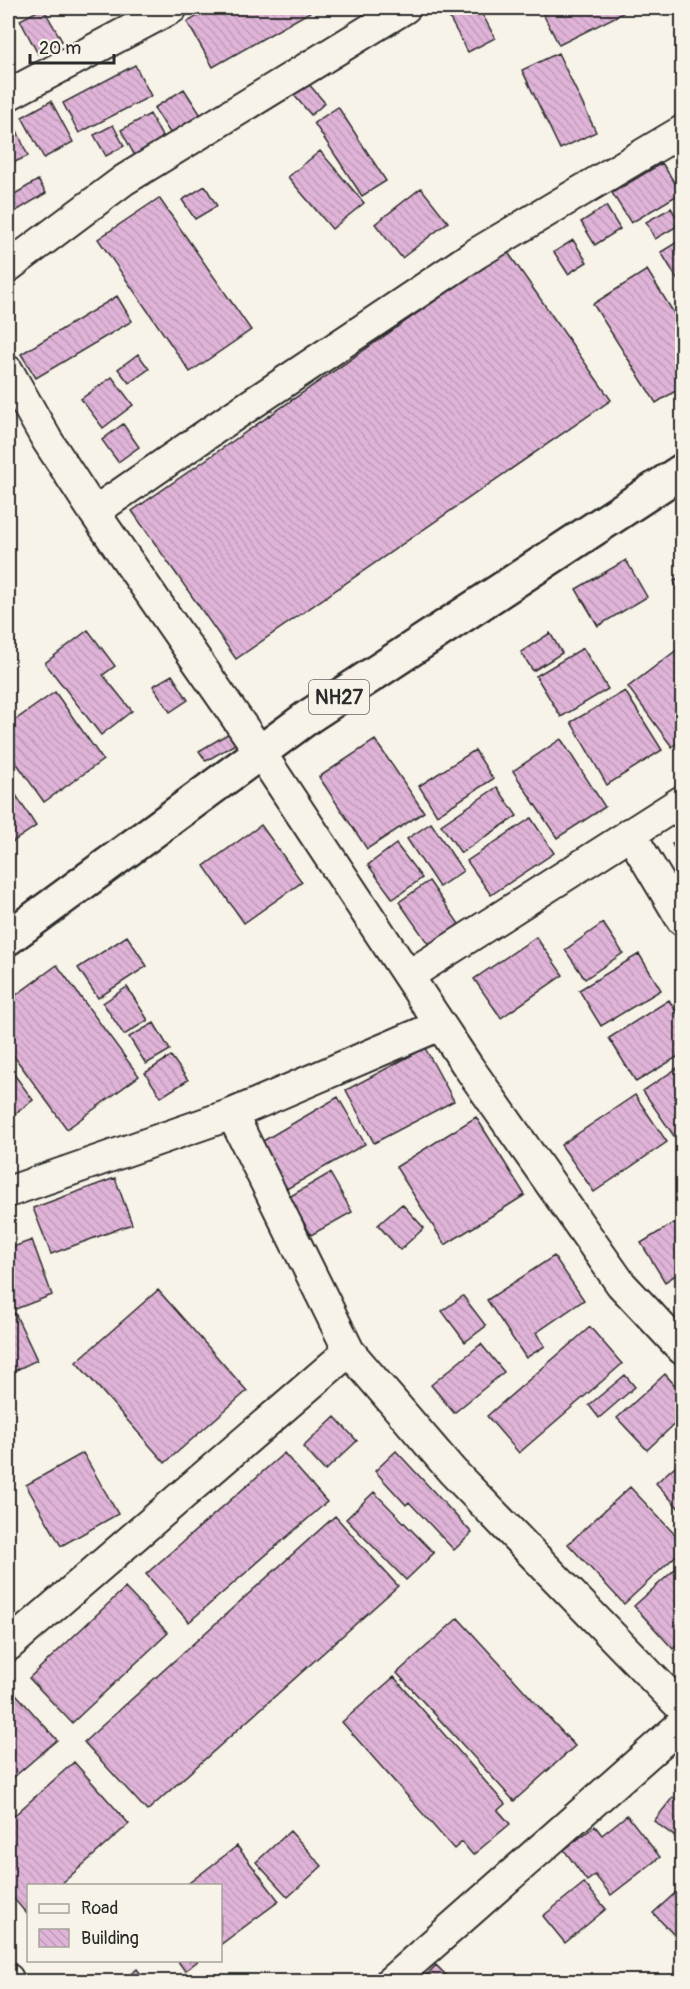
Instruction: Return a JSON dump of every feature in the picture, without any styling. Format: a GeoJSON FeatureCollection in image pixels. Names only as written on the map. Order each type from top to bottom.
{"type":"FeatureCollection","features":[{"type":"Feature","properties":{"kind":"highway","name":"NH27"},"geometry":{"type":"LineString","coordinates":[[8,939],[308,717],[682,471]]}},
{"type":"Feature","properties":{"kind":"street"},"geometry":{"type":"LineString","coordinates":[[8,95],[172,8]]}},
{"type":"Feature","properties":{"kind":"street"},"geometry":{"type":"LineString","coordinates":[[8,267],[124,180],[397,10]]}},
{"type":"Feature","properties":{"kind":"street"},"geometry":{"type":"LineString","coordinates":[[94,512],[229,418],[477,253],[682,131]]}},
{"type":"Feature","properties":{"kind":"street"},"geometry":{"type":"LineString","coordinates":[[8,371],[47,440],[94,512],[260,752],[440,1025],[621,1284],[682,1349]]}},
{"type":"Feature","properties":{"kind":"street"},"geometry":{"type":"LineString","coordinates":[[408,976],[682,801]]}},
{"type":"Feature","properties":{"kind":"street"},"geometry":{"type":"LineString","coordinates":[[630,833],[682,920]]}},
{"type":"Feature","properties":{"kind":"street"},"geometry":{"type":"LineString","coordinates":[[8,1192],[232,1114],[440,1025]]}},
{"type":"Feature","properties":{"kind":"street"},"geometry":{"type":"LineString","coordinates":[[232,1114],[349,1351],[452,1471],[682,1708]]}},
{"type":"Feature","properties":{"kind":"street"},"geometry":{"type":"LineString","coordinates":[[8,1646],[349,1351]]}},
{"type":"Feature","properties":{"kind":"street"},"geometry":{"type":"LineString","coordinates":[[390,1982],[682,1724]]}},
{"type":"Feature","properties":{"kind":"building"},"geometry":{"type":"Polygon","coordinates":[[[43,8],[62,41],[38,54],[20,20],[43,8]]]}},
{"type":"Feature","properties":{"kind":"building"},"geometry":{"type":"Polygon","coordinates":[[[212,8],[317,8],[213,67],[187,22],[212,8]]]}},
{"type":"Feature","properties":{"kind":"building"},"geometry":{"type":"Polygon","coordinates":[[[444,8],[479,8],[495,38],[468,52],[444,8]]]}},
{"type":"Feature","properties":{"kind":"building"},"geometry":{"type":"Polygon","coordinates":[[[540,8],[621,8],[623,13],[559,45],[540,8]]]}},
{"type":"Feature","properties":{"kind":"building"},"geometry":{"type":"Polygon","coordinates":[[[558,53],[596,132],[560,149],[522,70],[558,53]]]}},
{"type":"Feature","properties":{"kind":"building"},"geometry":{"type":"Polygon","coordinates":[[[135,65],[151,96],[79,133],[63,103],[135,65]]]}},
{"type":"Feature","properties":{"kind":"building"},"geometry":{"type":"Polygon","coordinates":[[[307,82],[325,103],[311,115],[293,94],[307,82]]]}},
{"type":"Feature","properties":{"kind":"building"},"geometry":{"type":"Polygon","coordinates":[[[184,89],[204,120],[174,139],[154,108],[184,89]]]}},
{"type":"Feature","properties":{"kind":"building"},"geometry":{"type":"Polygon","coordinates":[[[51,101],[73,142],[44,158],[22,117],[51,101]]]}},
{"type":"Feature","properties":{"kind":"building"},"geometry":{"type":"Polygon","coordinates":[[[338,107],[386,181],[362,196],[314,123],[338,107]]]}},
{"type":"Feature","properties":{"kind":"building"},"geometry":{"type":"Polygon","coordinates":[[[150,114],[164,140],[135,156],[121,130],[150,114]]]}},
{"type":"Feature","properties":{"kind":"building"},"geometry":{"type":"Polygon","coordinates":[[[113,125],[124,146],[106,156],[94,135],[113,125]]]}},
{"type":"Feature","properties":{"kind":"building"},"geometry":{"type":"Polygon","coordinates":[[[15,126],[28,156],[8,165],[8,130],[15,126]]]}},
{"type":"Feature","properties":{"kind":"building"},"geometry":{"type":"Polygon","coordinates":[[[320,151],[364,203],[332,229],[288,177],[320,151]]]}},
{"type":"Feature","properties":{"kind":"building"},"geometry":{"type":"Polygon","coordinates":[[[662,163],[681,193],[631,223],[612,193],[662,163]]]}},
{"type":"Feature","properties":{"kind":"building"},"geometry":{"type":"Polygon","coordinates":[[[38,180],[46,193],[8,216],[8,198],[38,180]]]}},
{"type":"Feature","properties":{"kind":"building"},"geometry":{"type":"Polygon","coordinates":[[[205,186],[217,206],[195,219],[182,200],[205,186]]]}},
{"type":"Feature","properties":{"kind":"building"},"geometry":{"type":"Polygon","coordinates":[[[421,188],[448,222],[402,258],[375,224],[421,188]]]}},
{"type":"Feature","properties":{"kind":"building"},"geometry":{"type":"Polygon","coordinates":[[[159,198],[251,330],[190,372],[98,239],[159,198]]]}},
{"type":"Feature","properties":{"kind":"building"},"geometry":{"type":"Polygon","coordinates":[[[606,206],[620,229],[595,245],[581,222],[606,206]]]}},
{"type":"Feature","properties":{"kind":"building"},"geometry":{"type":"Polygon","coordinates":[[[671,208],[681,224],[655,239],[646,222],[671,208]]]}},
{"type":"Feature","properties":{"kind":"building"},"geometry":{"type":"Polygon","coordinates":[[[682,239],[682,287],[661,252],[682,239]]]}},
{"type":"Feature","properties":{"kind":"building"},"geometry":{"type":"Polygon","coordinates":[[[573,240],[587,262],[568,274],[554,252],[573,240]]]}},
{"type":"Feature","properties":{"kind":"building"},"geometry":{"type":"Polygon","coordinates":[[[507,251],[611,400],[236,659],[132,511],[507,251]]]}},
{"type":"Feature","properties":{"kind":"building"},"geometry":{"type":"Polygon","coordinates":[[[647,270],[682,326],[682,387],[656,403],[593,304],[647,270]]]}},
{"type":"Feature","properties":{"kind":"building"},"geometry":{"type":"Polygon","coordinates":[[[117,296],[132,321],[36,378],[21,354],[117,296]]]}},
{"type":"Feature","properties":{"kind":"building"},"geometry":{"type":"Polygon","coordinates":[[[138,354],[149,369],[129,383],[118,369],[138,354]]]}},
{"type":"Feature","properties":{"kind":"building"},"geometry":{"type":"Polygon","coordinates":[[[112,377],[133,405],[103,428],[81,399],[112,377]]]}},
{"type":"Feature","properties":{"kind":"building"},"geometry":{"type":"Polygon","coordinates":[[[123,424],[139,447],[118,462],[102,440],[123,424]]]}},
{"type":"Feature","properties":{"kind":"building"},"geometry":{"type":"Polygon","coordinates":[[[626,560],[647,597],[598,626],[576,589],[626,560]]]}},
{"type":"Feature","properties":{"kind":"building"},"geometry":{"type":"Polygon","coordinates":[[[682,577],[682,607],[674,580],[682,577]]]}},
{"type":"Feature","properties":{"kind":"building"},"geometry":{"type":"Polygon","coordinates":[[[88,630],[115,666],[103,675],[132,711],[101,735],[45,663],[88,630]]]}},
{"type":"Feature","properties":{"kind":"building"},"geometry":{"type":"Polygon","coordinates":[[[550,633],[562,653],[533,671],[521,652],[550,633]]]}},
{"type":"Feature","properties":{"kind":"building"},"geometry":{"type":"Polygon","coordinates":[[[682,646],[682,739],[672,747],[628,687],[682,646]]]}},
{"type":"Feature","properties":{"kind":"building"},"geometry":{"type":"Polygon","coordinates":[[[583,648],[608,689],[561,717],[536,676],[583,648]]]}},
{"type":"Feature","properties":{"kind":"building"},"geometry":{"type":"Polygon","coordinates":[[[172,675],[188,700],[170,712],[153,686],[172,675]]]}},
{"type":"Feature","properties":{"kind":"building"},"geometry":{"type":"Polygon","coordinates":[[[625,691],[662,750],[607,785],[571,722],[625,691]]]}},
{"type":"Feature","properties":{"kind":"building"},"geometry":{"type":"Polygon","coordinates":[[[55,692],[103,760],[44,802],[8,751],[8,725],[55,692]]]}},
{"type":"Feature","properties":{"kind":"building"},"geometry":{"type":"Polygon","coordinates":[[[231,732],[237,743],[206,761],[199,751],[231,732]]]}},
{"type":"Feature","properties":{"kind":"building"},"geometry":{"type":"Polygon","coordinates":[[[561,739],[605,807],[557,838],[513,771],[561,739]]]}},
{"type":"Feature","properties":{"kind":"building"},"geometry":{"type":"Polygon","coordinates":[[[375,740],[424,812],[367,849],[319,777],[375,740]]]}},
{"type":"Feature","properties":{"kind":"building"},"geometry":{"type":"Polygon","coordinates":[[[475,750],[493,779],[437,815],[419,786],[475,750]]]}},
{"type":"Feature","properties":{"kind":"building"},"geometry":{"type":"Polygon","coordinates":[[[10,786],[36,826],[8,845],[8,788],[10,786]]]}},
{"type":"Feature","properties":{"kind":"building"},"geometry":{"type":"Polygon","coordinates":[[[497,787],[517,816],[461,853],[441,825],[497,787]]]}},
{"type":"Feature","properties":{"kind":"building"},"geometry":{"type":"Polygon","coordinates":[[[531,818],[554,853],[491,895],[467,861],[531,818]]]}},
{"type":"Feature","properties":{"kind":"building"},"geometry":{"type":"Polygon","coordinates":[[[431,823],[463,871],[439,887],[407,839],[431,823]]]}},
{"type":"Feature","properties":{"kind":"building"},"geometry":{"type":"Polygon","coordinates":[[[261,825],[302,882],[244,923],[204,866],[261,825]]]}},
{"type":"Feature","properties":{"kind":"building"},"geometry":{"type":"Polygon","coordinates":[[[682,838],[682,862],[672,844],[682,838]]]}},
{"type":"Feature","properties":{"kind":"building"},"geometry":{"type":"Polygon","coordinates":[[[396,844],[422,878],[393,899],[368,865],[396,844]]]}},
{"type":"Feature","properties":{"kind":"building"},"geometry":{"type":"Polygon","coordinates":[[[429,881],[459,924],[429,945],[399,902],[429,881]]]}},
{"type":"Feature","properties":{"kind":"building"},"geometry":{"type":"Polygon","coordinates":[[[603,923],[623,953],[585,979],[565,950],[603,923]]]}},
{"type":"Feature","properties":{"kind":"building"},"geometry":{"type":"Polygon","coordinates":[[[127,936],[147,966],[98,998],[78,968],[127,936]]]}},
{"type":"Feature","properties":{"kind":"building"},"geometry":{"type":"Polygon","coordinates":[[[536,937],[563,975],[501,1018],[474,979],[536,937]]]}},
{"type":"Feature","properties":{"kind":"building"},"geometry":{"type":"Polygon","coordinates":[[[639,954],[661,990],[601,1026],[579,990],[639,954]]]}},
{"type":"Feature","properties":{"kind":"building"},"geometry":{"type":"Polygon","coordinates":[[[57,965],[139,1076],[67,1129],[8,1048],[8,1001],[57,965]]]}},
{"type":"Feature","properties":{"kind":"building"},"geometry":{"type":"Polygon","coordinates":[[[127,987],[148,1020],[124,1035],[103,1003],[127,987]]]}},
{"type":"Feature","properties":{"kind":"building"},"geometry":{"type":"Polygon","coordinates":[[[669,1000],[682,1021],[682,1054],[636,1082],[609,1038],[669,1000]]]}},
{"type":"Feature","properties":{"kind":"building"},"geometry":{"type":"Polygon","coordinates":[[[154,1023],[170,1050],[146,1064],[129,1037],[154,1023]]]}},
{"type":"Feature","properties":{"kind":"building"},"geometry":{"type":"Polygon","coordinates":[[[425,1048],[454,1101],[374,1143],[346,1090],[425,1048]]]}},
{"type":"Feature","properties":{"kind":"building"},"geometry":{"type":"Polygon","coordinates":[[[171,1056],[188,1080],[161,1097],[145,1073],[171,1056]]]}},
{"type":"Feature","properties":{"kind":"building"},"geometry":{"type":"Polygon","coordinates":[[[682,1065],[682,1135],[676,1139],[643,1091],[682,1065]]]}},
{"type":"Feature","properties":{"kind":"building"},"geometry":{"type":"Polygon","coordinates":[[[8,1066],[33,1100],[8,1119],[8,1066]]]}},
{"type":"Feature","properties":{"kind":"building"},"geometry":{"type":"Polygon","coordinates":[[[635,1095],[667,1142],[594,1192],[561,1145],[635,1095]]]}},
{"type":"Feature","properties":{"kind":"building"},"geometry":{"type":"Polygon","coordinates":[[[338,1097],[365,1144],[283,1191],[256,1145],[338,1097]]]}},
{"type":"Feature","properties":{"kind":"building"},"geometry":{"type":"Polygon","coordinates":[[[476,1117],[525,1195],[445,1245],[396,1167],[476,1117]]]}},
{"type":"Feature","properties":{"kind":"building"},"geometry":{"type":"Polygon","coordinates":[[[330,1173],[352,1212],[311,1235],[289,1197],[330,1173]]]}},
{"type":"Feature","properties":{"kind":"building"},"geometry":{"type":"Polygon","coordinates":[[[115,1178],[132,1224],[51,1254],[33,1208],[115,1178]]]}},
{"type":"Feature","properties":{"kind":"building"},"geometry":{"type":"Polygon","coordinates":[[[402,1204],[424,1228],[400,1250],[378,1225],[402,1204]]]}},
{"type":"Feature","properties":{"kind":"building"},"geometry":{"type":"Polygon","coordinates":[[[675,1222],[682,1234],[682,1271],[665,1282],[641,1243],[675,1222]]]}},
{"type":"Feature","properties":{"kind":"building"},"geometry":{"type":"Polygon","coordinates":[[[32,1240],[52,1295],[8,1312],[8,1249],[32,1240]]]}},
{"type":"Feature","properties":{"kind":"building"},"geometry":{"type":"Polygon","coordinates":[[[554,1256],[584,1300],[536,1333],[545,1346],[526,1358],[487,1300],[554,1256]]]}},
{"type":"Feature","properties":{"kind":"building"},"geometry":{"type":"Polygon","coordinates":[[[158,1290],[247,1391],[165,1463],[76,1362],[158,1290]]]}},
{"type":"Feature","properties":{"kind":"building"},"geometry":{"type":"Polygon","coordinates":[[[463,1296],[486,1326],[465,1342],[442,1311],[463,1296]]]}},
{"type":"Feature","properties":{"kind":"building"},"geometry":{"type":"Polygon","coordinates":[[[15,1313],[37,1360],[8,1374],[8,1316],[15,1313]]]}},
{"type":"Feature","properties":{"kind":"building"},"geometry":{"type":"Polygon","coordinates":[[[590,1327],[622,1364],[519,1453],[487,1416],[590,1327]]]}},
{"type":"Feature","properties":{"kind":"building"},"geometry":{"type":"Polygon","coordinates":[[[481,1344],[504,1372],[454,1413],[431,1385],[481,1344]]]}},
{"type":"Feature","properties":{"kind":"building"},"geometry":{"type":"Polygon","coordinates":[[[665,1374],[682,1393],[682,1417],[647,1450],[617,1418],[665,1374]]]}},
{"type":"Feature","properties":{"kind":"building"},"geometry":{"type":"Polygon","coordinates":[[[625,1375],[635,1387],[599,1418],[589,1405],[625,1375]]]}},
{"type":"Feature","properties":{"kind":"building"},"geometry":{"type":"Polygon","coordinates":[[[335,1417],[357,1441],[325,1471],[303,1447],[335,1417]]]}},
{"type":"Feature","properties":{"kind":"building"},"geometry":{"type":"Polygon","coordinates":[[[396,1451],[472,1533],[454,1550],[409,1502],[406,1505],[375,1471],[396,1451]]]}},
{"type":"Feature","properties":{"kind":"building"},"geometry":{"type":"Polygon","coordinates":[[[83,1453],[118,1514],[61,1546],[26,1485],[83,1453]]]}},
{"type":"Feature","properties":{"kind":"building"},"geometry":{"type":"Polygon","coordinates":[[[284,1453],[327,1502],[189,1622],[146,1574],[284,1453]]]}},
{"type":"Feature","properties":{"kind":"building"},"geometry":{"type":"Polygon","coordinates":[[[682,1460],[682,1512],[656,1483],[682,1460]]]}},
{"type":"Feature","properties":{"kind":"building"},"geometry":{"type":"Polygon","coordinates":[[[630,1487],[682,1542],[682,1550],[624,1604],[568,1544],[630,1487]]]}},
{"type":"Feature","properties":{"kind":"building"},"geometry":{"type":"Polygon","coordinates":[[[374,1492],[434,1553],[406,1580],[346,1519],[374,1492]]]}},
{"type":"Feature","properties":{"kind":"building"},"geometry":{"type":"Polygon","coordinates":[[[335,1516],[398,1586],[147,1811],[84,1742],[335,1516]]]}},
{"type":"Feature","properties":{"kind":"building"},"geometry":{"type":"Polygon","coordinates":[[[682,1563],[682,1641],[673,1649],[634,1606],[682,1563]]]}},
{"type":"Feature","properties":{"kind":"building"},"geometry":{"type":"Polygon","coordinates":[[[125,1588],[168,1633],[72,1723],[29,1678],[125,1588]]]}},
{"type":"Feature","properties":{"kind":"building"},"geometry":{"type":"Polygon","coordinates":[[[458,1618],[575,1746],[514,1801],[397,1673],[458,1618]]]}},
{"type":"Feature","properties":{"kind":"building"},"geometry":{"type":"Polygon","coordinates":[[[394,1677],[505,1804],[498,1810],[510,1824],[473,1855],[462,1842],[454,1849],[342,1722],[394,1677]]]}},
{"type":"Feature","properties":{"kind":"building"},"geometry":{"type":"Polygon","coordinates":[[[16,1694],[57,1740],[8,1782],[8,1701],[16,1694]]]}},
{"type":"Feature","properties":{"kind":"building"},"geometry":{"type":"Polygon","coordinates":[[[74,1762],[129,1824],[61,1884],[27,1884],[27,1914],[8,1892],[8,1821],[74,1762]]]}},
{"type":"Feature","properties":{"kind":"building"},"geometry":{"type":"Polygon","coordinates":[[[673,1797],[682,1805],[682,1842],[654,1821],[673,1797]]]}},
{"type":"Feature","properties":{"kind":"building"},"geometry":{"type":"Polygon","coordinates":[[[627,1815],[660,1857],[611,1895],[595,1875],[587,1881],[564,1850],[595,1826],[602,1835],[627,1815]]]}},
{"type":"Feature","properties":{"kind":"building"},"geometry":{"type":"Polygon","coordinates":[[[290,1831],[322,1866],[288,1897],[256,1862],[290,1831]]]}},
{"type":"Feature","properties":{"kind":"building"},"geometry":{"type":"Polygon","coordinates":[[[237,1846],[279,1901],[222,1944],[222,1884],[188,1884],[237,1846]]]}},
{"type":"Feature","properties":{"kind":"building"},"geometry":{"type":"Polygon","coordinates":[[[584,1883],[606,1909],[565,1943],[543,1916],[584,1883]]]}},
{"type":"Feature","properties":{"kind":"building"},"geometry":{"type":"Polygon","coordinates":[[[682,1887],[682,1932],[677,1938],[653,1913],[682,1887]]]}},
{"type":"Feature","properties":{"kind":"building"},"geometry":{"type":"Polygon","coordinates":[[[178,1962],[196,1962],[185,1971],[178,1962]]]}},
{"type":"Feature","properties":{"kind":"building"},"geometry":{"type":"Polygon","coordinates":[[[436,1965],[453,1982],[420,1982],[436,1965]]]}},
{"type":"Feature","properties":{"kind":"building"},"geometry":{"type":"Polygon","coordinates":[[[137,1969],[147,1982],[121,1982],[137,1969]]]}},
{"type":"Feature","properties":{"kind":"building"},"geometry":{"type":"Polygon","coordinates":[[[592,1973],[599,1982],[583,1982],[592,1973]]]}}]}
